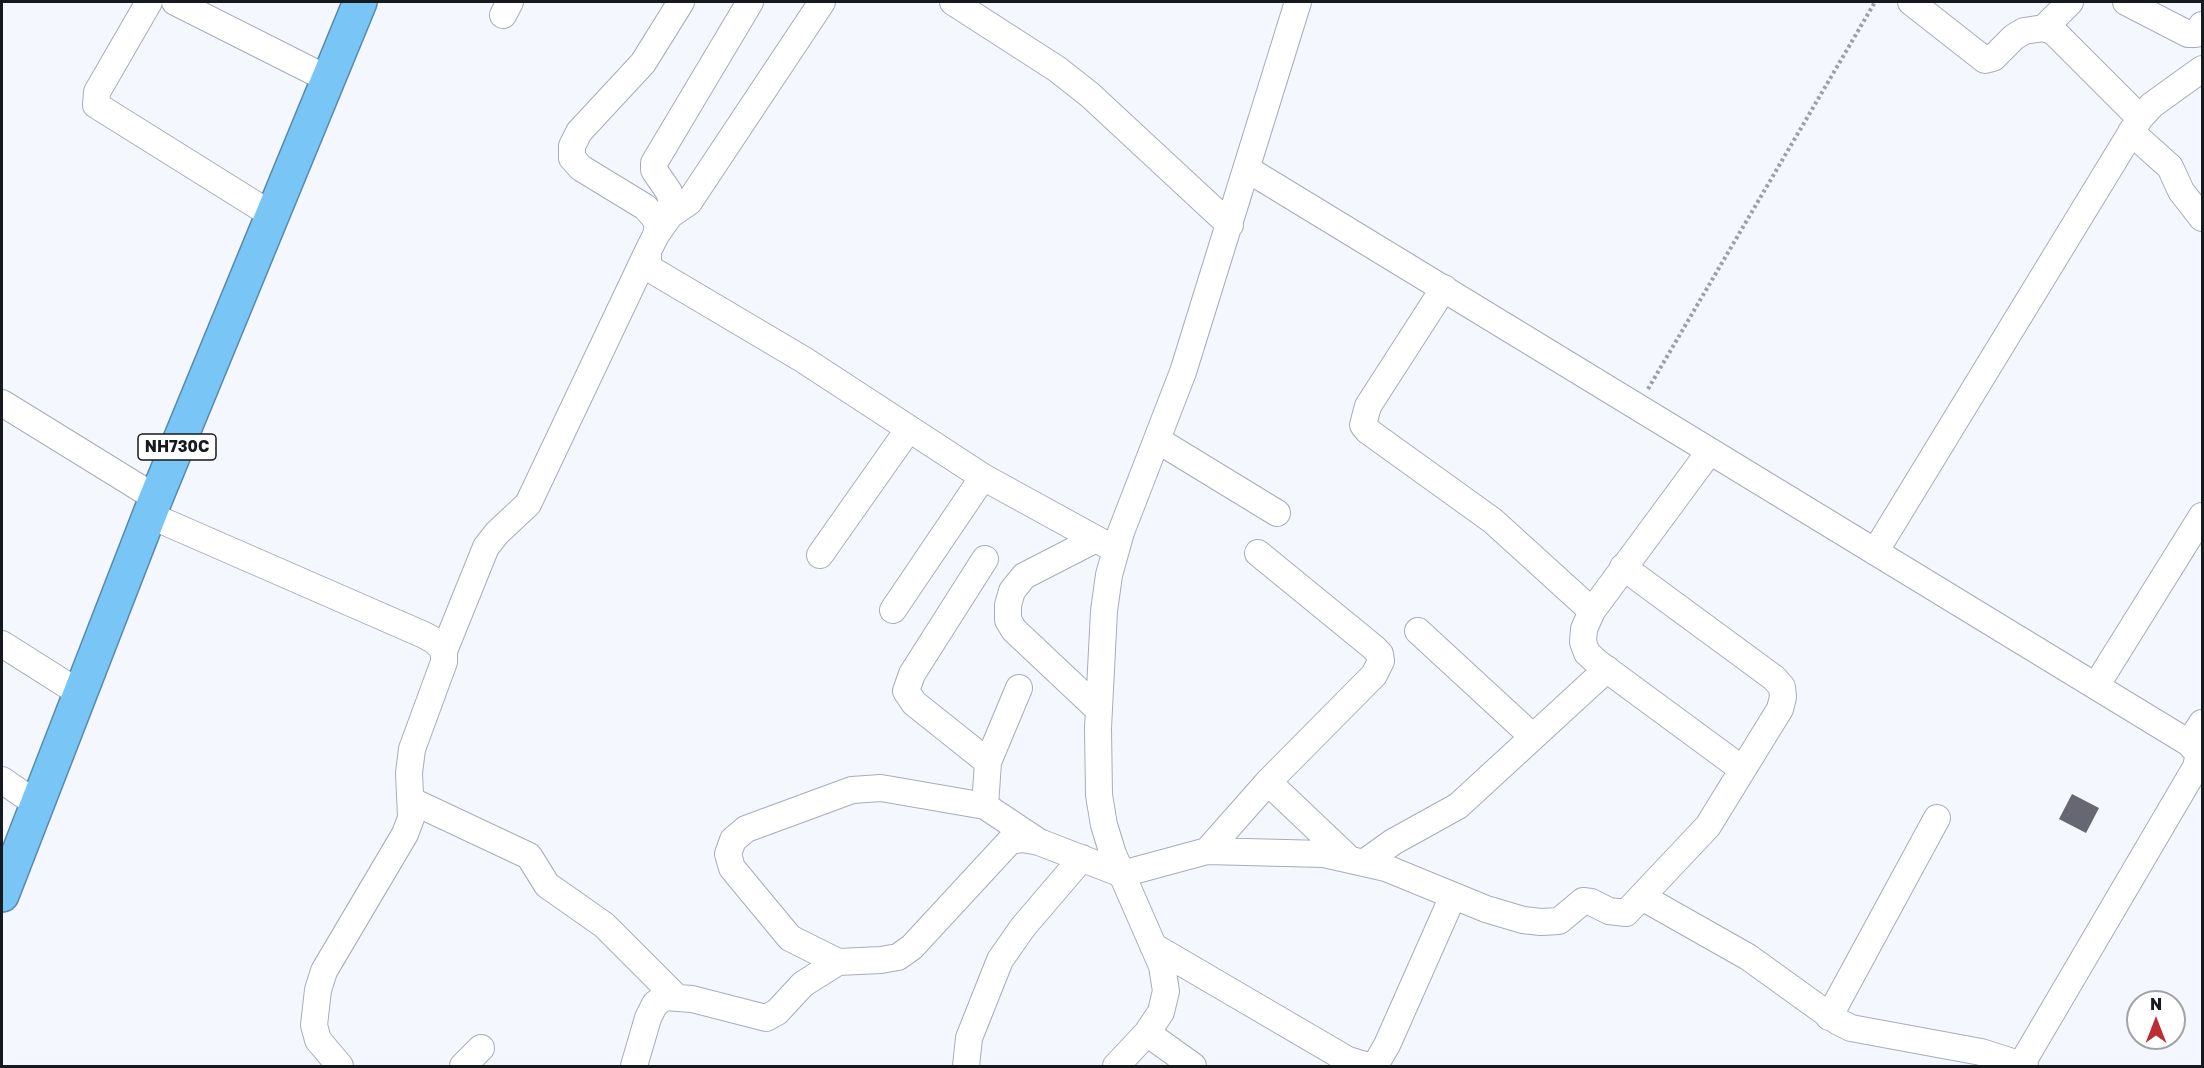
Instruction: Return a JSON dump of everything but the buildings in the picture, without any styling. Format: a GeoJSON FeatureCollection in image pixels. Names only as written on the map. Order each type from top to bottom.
{"type":"FeatureCollection","features":[{"type":"Feature","properties":{"kind":"highway","name":"NH730C"},"geometry":{"type":"LineString","coordinates":[[2,890],[38,805],[152,506],[360,2]]}},
{"type":"Feature","properties":{"kind":"street"},"geometry":{"type":"LineString","coordinates":[[149,2],[97,92],[96,105],[272,215]]}},
{"type":"Feature","properties":{"kind":"street"},"geometry":{"type":"LineString","coordinates":[[175,2],[328,79]]}},
{"type":"Feature","properties":{"kind":"street"},"geometry":{"type":"LineString","coordinates":[[658,234],[658,225],[645,207],[581,168],[572,158],[572,146],[579,132],[643,63],[681,2]]}},
{"type":"Feature","properties":{"kind":"street"},"geometry":{"type":"LineString","coordinates":[[750,2],[654,163],[657,178],[672,199],[648,263],[652,270],[804,360],[983,477],[1106,544]]}},
{"type":"Feature","properties":{"kind":"street"},"geometry":{"type":"LineString","coordinates":[[340,1066],[318,1040],[314,1025],[318,990],[324,971],[405,834],[411,818],[409,773],[412,749],[444,662],[444,651],[486,547],[528,504],[658,234],[689,202],[822,2]]}},
{"type":"Feature","properties":{"kind":"street"},"geometry":{"type":"LineString","coordinates":[[952,2],[1040,57],[1090,95],[1230,225]]}},
{"type":"Feature","properties":{"kind":"street"},"geometry":{"type":"LineString","coordinates":[[1116,1066],[1147,1032],[1161,1012],[1167,991],[1162,966],[1122,874],[1104,825],[1099,795],[1099,710],[1106,544],[1159,441],[1230,225],[1298,2]]}},
{"type":"Feature","properties":{"kind":"street"},"geometry":{"type":"LineString","coordinates":[[1911,2],[1985,60],[1993,58],[2014,37],[2024,31],[2044,28],[2054,32],[2166,162],[2181,191],[2202,218]]}},
{"type":"Feature","properties":{"kind":"street"},"geometry":{"type":"LineString","coordinates":[[2044,28],[2070,2]]}},
{"type":"Feature","properties":{"kind":"street"},"geometry":{"type":"LineString","coordinates":[[2126,2],[2188,34],[2196,34],[2202,25]]}},
{"type":"Feature","properties":{"kind":"street"},"geometry":{"type":"LineString","coordinates":[[1875,552],[2136,125],[2152,105],[2198,79]]}},
{"type":"Feature","properties":{"kind":"street"},"geometry":{"type":"LineString","coordinates":[[1247,170],[1638,405],[2096,686],[2198,744],[2196,767],[2023,1066],[1945,1044],[1851,1028],[1829,1017],[1748,957],[1642,897]]}},
{"type":"Feature","properties":{"kind":"street"},"geometry":{"type":"LineString","coordinates":[[1444,288],[1368,406],[1363,425],[1368,431],[1493,521],[1592,611]]}},
{"type":"Feature","properties":{"kind":"street"},"geometry":{"type":"LineString","coordinates":[[2,403],[152,506],[424,635],[435,641],[444,651]]}},
{"type":"Feature","properties":{"kind":"street"},"geometry":{"type":"LineString","coordinates":[[820,555],[908,430]]}},
{"type":"Feature","properties":{"kind":"street"},"geometry":{"type":"LineString","coordinates":[[1159,441],[1277,513]]}},
{"type":"Feature","properties":{"kind":"street"},"geometry":{"type":"LineString","coordinates":[[1710,451],[1592,611],[1584,629],[1583,642],[1587,653],[1607,669],[1742,769]]}},
{"type":"Feature","properties":{"kind":"street"},"geometry":{"type":"LineString","coordinates":[[893,610],[983,477]]}},
{"type":"Feature","properties":{"kind":"street"},"geometry":{"type":"LineString","coordinates":[[2096,686],[2202,516]]}},
{"type":"Feature","properties":{"kind":"street"},"geometry":{"type":"LineString","coordinates":[[1099,710],[1014,630],[1008,620],[1008,605],[1012,591],[1024,576],[1106,544]]}},
{"type":"Feature","properties":{"kind":"street"},"geometry":{"type":"LineString","coordinates":[[1207,851],[1268,782],[1374,675],[1381,661],[1380,654],[1373,647],[1258,553]]}},
{"type":"Feature","properties":{"kind":"street"},"geometry":{"type":"LineString","coordinates":[[985,559],[912,674],[906,691],[914,703],[987,762]]}},
{"type":"Feature","properties":{"kind":"street"},"geometry":{"type":"LineString","coordinates":[[636,1065],[648,1018],[655,1004],[664,997],[676,997],[766,1018],[777,1012],[803,984],[838,962],[898,957],[926,934],[1010,841],[1023,839],[1039,842],[1122,874],[1207,851],[1324,854],[1356,859],[1506,916],[1540,922],[1559,921],[1583,901],[1591,902],[1609,911],[1626,913],[1708,826],[1780,709],[1782,687],[1774,678],[1623,567]]}},
{"type":"Feature","properties":{"kind":"street"},"geometry":{"type":"LineString","coordinates":[[1418,631],[1533,737]]}},
{"type":"Feature","properties":{"kind":"street"},"geometry":{"type":"LineString","coordinates":[[2,644],[81,694]]}},
{"type":"Feature","properties":{"kind":"street"},"geometry":{"type":"LineString","coordinates":[[1356,859],[1446,815],[1607,669]]}},
{"type":"Feature","properties":{"kind":"street"},"geometry":{"type":"LineString","coordinates":[[985,806],[987,762],[1019,687]]}},
{"type":"Feature","properties":{"kind":"street"},"geometry":{"type":"LineString","coordinates":[[2,780],[38,805]]}},
{"type":"Feature","properties":{"kind":"street"},"geometry":{"type":"LineString","coordinates":[[1268,782],[1356,859]]}},
{"type":"Feature","properties":{"kind":"street"},"geometry":{"type":"LineString","coordinates":[[838,962],[801,945],[781,928],[732,868],[728,854],[734,840],[746,829],[852,790],[896,790],[985,806],[1039,842]]}},
{"type":"Feature","properties":{"kind":"street"},"geometry":{"type":"LineString","coordinates":[[412,801],[529,856],[547,885],[604,925],[676,997]]}},
{"type":"Feature","properties":{"kind":"street"},"geometry":{"type":"LineString","coordinates":[[1829,1017],[1937,818]]}},
{"type":"Feature","properties":{"kind":"street"},"geometry":{"type":"LineString","coordinates":[[966,1066],[969,1038],[1000,960],[1023,927],[1082,858]]}},
{"type":"Feature","properties":{"kind":"street"},"geometry":{"type":"LineString","coordinates":[[1153,946],[1348,1060],[1369,1066],[1377,1062],[1387,1045],[1453,896]]}},
{"type":"Feature","properties":{"kind":"street"},"geometry":{"type":"LineString","coordinates":[[1147,1032],[1193,1066]]}},
{"type":"Feature","properties":{"kind":"street"},"geometry":{"type":"LineString","coordinates":[[463,1066],[481,1048]]}},
{"type":"Feature","properties":{"kind":"path"},"geometry":{"type":"LineString","coordinates":[[1638,405],[1875,2]]}}]}
